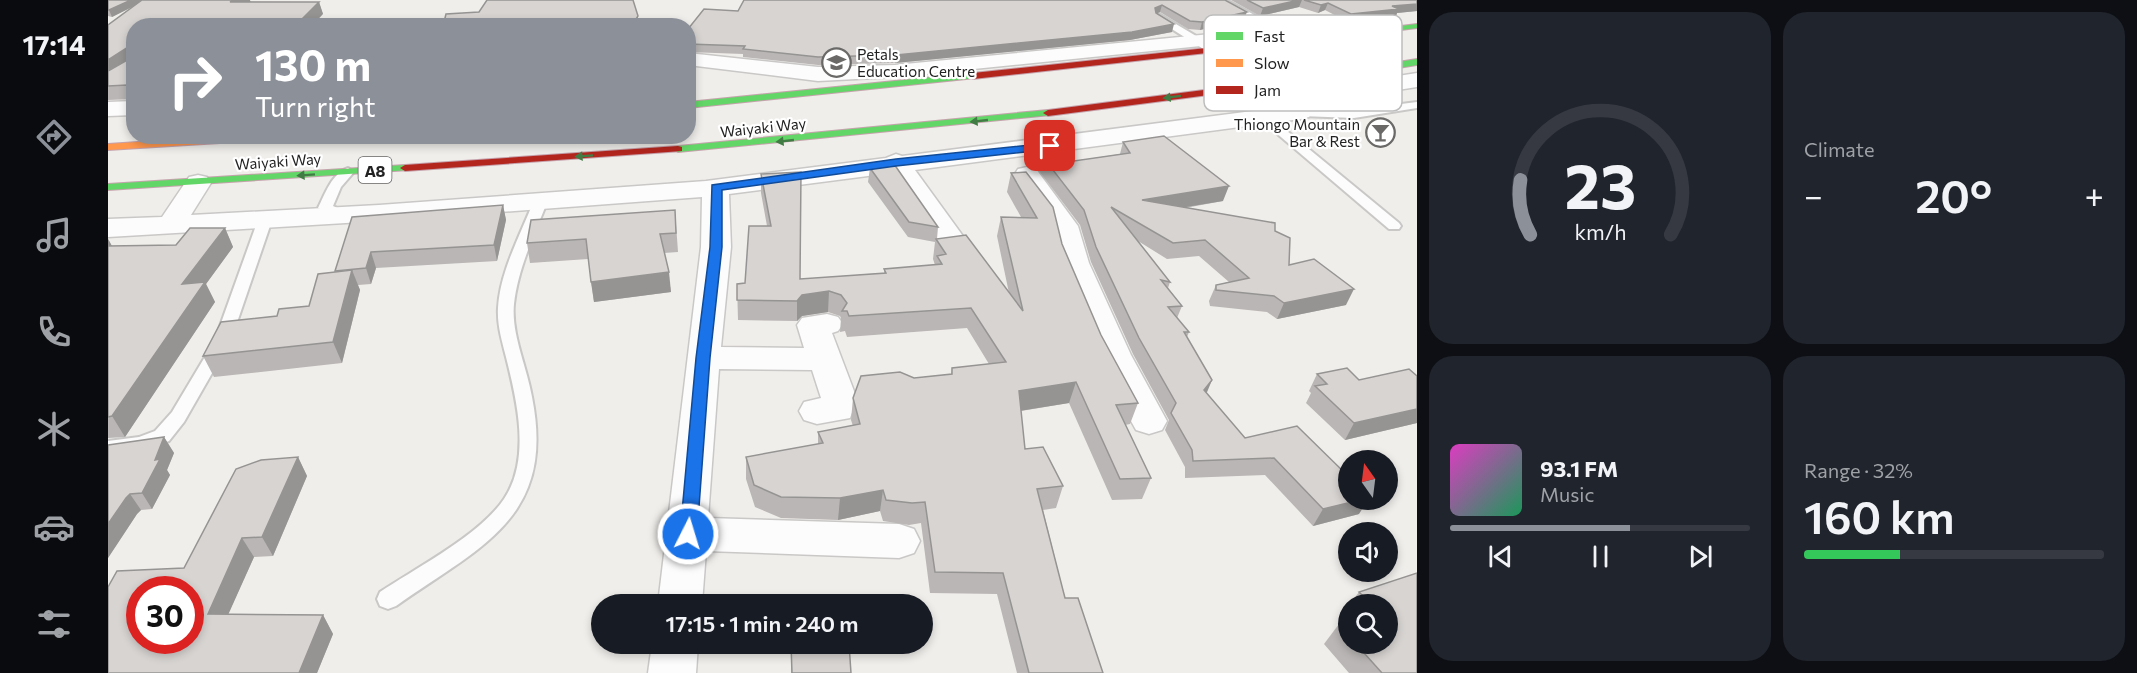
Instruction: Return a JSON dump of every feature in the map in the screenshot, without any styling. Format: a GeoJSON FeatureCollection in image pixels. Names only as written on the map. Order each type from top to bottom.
{"type":"FeatureCollection","features":[{"type":"Feature","properties":{"kind":"highway"},"geometry":{"type":"LineString","coordinates":[[1402,28],[1417,26]]}},
{"type":"Feature","properties":{"kind":"highway"},"geometry":{"type":"LineString","coordinates":[[1201,49],[1202,67]]}},
{"type":"Feature","properties":{"kind":"highway","name":"Waiyaki Way"},"geometry":{"type":"LineString","coordinates":[[696,104],[1201,49]]}},
{"type":"Feature","properties":{"kind":"highway"},"geometry":{"type":"LineString","coordinates":[[766,83],[846,88]]}},
{"type":"Feature","properties":{"kind":"highway","name":"Waiyaki Way"},"geometry":{"type":"LineString","coordinates":[[108,187],[731,147],[1016,117],[1204,93]]}},
{"type":"Feature","properties":{"kind":"highway","name":"Waiyaki Way"},"geometry":{"type":"LineString","coordinates":[[108,147],[155,144]]}},
{"type":"Feature","properties":{"kind":"street"},"geometry":{"type":"LineString","coordinates":[[696,61],[818,74],[895,71],[1204,49]]}},
{"type":"Feature","properties":{"kind":"street"},"geometry":{"type":"LineString","coordinates":[[108,109],[126,108]]}},
{"type":"Feature","properties":{"kind":"street"},"geometry":{"type":"LineString","coordinates":[[108,228],[347,215],[716,188],[896,162],[1007,151],[1265,117],[1274,111]]}},
{"type":"Feature","properties":{"kind":"street"},"geometry":{"type":"LineString","coordinates":[[1007,151],[1046,199],[1064,226],[1078,273],[1114,355],[1149,421]]}},
{"type":"Feature","properties":{"kind":"street"},"geometry":{"type":"LineString","coordinates":[[896,162],[954,243]]}},
{"type":"Feature","properties":{"kind":"street"},"geometry":{"type":"LineString","coordinates":[[171,224],[198,183]]}},
{"type":"Feature","properties":{"kind":"street"},"geometry":{"type":"LineString","coordinates":[[681,594],[703,358],[716,247],[716,188]]}},
{"type":"Feature","properties":{"kind":"street"},"geometry":{"type":"LineString","coordinates":[[817,411],[837,409],[838,399],[813,325],[827,324]]}},
{"type":"Feature","properties":{"kind":"street"},"geometry":{"type":"LineString","coordinates":[[703,358],[825,359]]}},
{"type":"Feature","properties":{"kind":"street"},"geometry":{"type":"LineString","coordinates":[[688,534],[898,541]]}},
{"type":"Feature","properties":{"kind":"street"},"geometry":{"type":"LineString","coordinates":[[672,673],[674,654]]}},
{"type":"Feature","properties":{"kind":"lane"},"geometry":{"type":"LineString","coordinates":[[1219,0],[1247,15]]}},
{"type":"Feature","properties":{"kind":"lane"},"geometry":{"type":"LineString","coordinates":[[1159,17],[1201,49]]}},
{"type":"Feature","properties":{"kind":"lane"},"geometry":{"type":"LineString","coordinates":[[1402,107],[1417,105]]}},
{"type":"Feature","properties":{"kind":"lane"},"geometry":{"type":"LineString","coordinates":[[1343,111],[1354,114],[1375,111]]}},
{"type":"Feature","properties":{"kind":"lane"},"geometry":{"type":"LineString","coordinates":[[1265,117],[1394,226]]}},
{"type":"Feature","properties":{"kind":"lane"},"geometry":{"type":"LineString","coordinates":[[347,215],[325,208],[334,186],[348,172]]}},
{"type":"Feature","properties":{"kind":"lane"},"geometry":{"type":"LineString","coordinates":[[388,599],[482,532],[511,506],[522,481],[529,454],[530,433],[508,336],[506,304],[541,200]]}},
{"type":"Feature","properties":{"kind":"lane"},"geometry":{"type":"LineString","coordinates":[[108,448],[141,444],[162,436],[178,417],[223,340],[265,220]]}},
{"type":"Feature","properties":{"kind":"building"},"geometry":{"type":"Polygon","coordinates":[[[108,0],[131,0],[108,10],[108,0]]]}},
{"type":"Feature","properties":{"kind":"building"},"geometry":{"type":"Polygon","coordinates":[[[142,0],[319,2],[303,18],[126,18],[126,48],[108,60],[108,25],[142,0]]]}},
{"type":"Feature","properties":{"kind":"building"},"geometry":{"type":"Polygon","coordinates":[[[487,0],[633,0],[638,16],[637,18],[445,18],[446,14],[479,12],[487,0]]]}},
{"type":"Feature","properties":{"kind":"building"},"geometry":{"type":"Polygon","coordinates":[[[744,0],[1225,0],[1247,12],[1234,15],[1204,15],[1204,22],[1202,22],[1190,21],[1162,5],[1155,8],[1156,13],[1174,24],[1132,32],[896,55],[818,57],[743,49],[745,46],[696,44],[696,19],[704,9],[738,11],[744,0]]]}},
{"type":"Feature","properties":{"kind":"building"},"geometry":{"type":"Polygon","coordinates":[[[1247,0],[1299,0],[1263,8],[1247,0]]]}},
{"type":"Feature","properties":{"kind":"building"},"geometry":{"type":"Polygon","coordinates":[[[1304,0],[1417,0],[1417,4],[1392,6],[1399,9],[1351,14],[1328,3],[1321,5],[1304,0]]]}},
{"type":"Feature","properties":{"kind":"building"},"geometry":{"type":"Polygon","coordinates":[[[126,61],[126,85],[108,86],[108,71],[126,61]]]}},
{"type":"Feature","properties":{"kind":"building"},"geometry":{"type":"Polygon","coordinates":[[[1164,136],[1229,186],[1142,200],[1275,223],[1275,231],[1290,238],[1289,265],[1314,259],[1354,289],[1284,303],[1274,296],[1216,290],[1216,285],[1249,278],[1205,240],[1173,243],[1111,207],[1170,282],[1161,280],[1182,306],[1168,307],[1189,332],[1184,332],[1212,380],[1204,390],[1245,438],[1297,426],[1338,466],[1338,505],[1323,509],[1274,458],[1193,461],[1192,450],[1171,413],[1176,403],[1139,338],[1096,247],[1084,210],[1039,152],[1064,150],[1074,161],[1130,153],[1123,142],[1164,136]]]}},
{"type":"Feature","properties":{"kind":"building"},"geometry":{"type":"Polygon","coordinates":[[[894,164],[938,227],[909,222],[870,168],[894,164]]]}},
{"type":"Feature","properties":{"kind":"building"},"geometry":{"type":"Polygon","coordinates":[[[801,172],[800,279],[886,273],[884,269],[942,264],[937,256],[946,254],[936,239],[966,235],[1023,311],[1001,217],[1037,218],[1011,173],[1026,172],[1053,207],[1062,244],[1101,335],[1138,403],[1116,405],[1151,478],[1120,479],[1076,382],[1019,391],[1025,449],[1043,447],[1063,486],[1037,489],[1065,598],[1078,598],[1103,673],[1029,673],[1003,573],[935,572],[925,502],[886,500],[883,490],[840,498],[781,497],[754,485],[746,457],[823,443],[818,432],[860,424],[853,398],[861,376],[900,372],[914,378],[952,374],[952,368],[1006,362],[971,308],[849,316],[847,311],[842,311],[847,303],[841,295],[829,291],[802,295],[797,301],[737,300],[737,284],[745,283],[749,226],[771,226],[761,174],[801,172]]]}},
{"type":"Feature","properties":{"kind":"building"},"geometry":{"type":"Polygon","coordinates":[[[503,205],[494,245],[371,252],[366,268],[335,271],[352,217],[503,205]]]}},
{"type":"Feature","properties":{"kind":"building"},"geometry":{"type":"Polygon","coordinates":[[[675,210],[676,233],[660,234],[669,272],[591,282],[586,239],[527,243],[531,220],[675,210]]]}},
{"type":"Feature","properties":{"kind":"building"},"geometry":{"type":"Polygon","coordinates":[[[190,228],[225,228],[182,284],[205,282],[112,416],[108,417],[108,246],[176,245],[190,228]]]}},
{"type":"Feature","properties":{"kind":"building"},"geometry":{"type":"Polygon","coordinates":[[[352,270],[333,342],[203,356],[221,322],[277,316],[279,309],[309,306],[318,274],[352,270]]]}},
{"type":"Feature","properties":{"kind":"building"},"geometry":{"type":"Polygon","coordinates":[[[1347,368],[1359,380],[1409,369],[1417,376],[1417,409],[1354,423],[1315,386],[1327,384],[1317,374],[1347,368]]]}},
{"type":"Feature","properties":{"kind":"building"},"geometry":{"type":"Polygon","coordinates":[[[164,437],[155,460],[160,459],[142,493],[130,494],[108,524],[108,445],[164,437]]]}},
{"type":"Feature","properties":{"kind":"building"},"geometry":{"type":"Polygon","coordinates":[[[298,457],[262,537],[242,538],[208,614],[323,615],[299,673],[108,673],[108,587],[117,571],[184,568],[236,469],[261,460],[298,457]]]}},
{"type":"Feature","properties":{"kind":"building"},"geometry":{"type":"Polygon","coordinates":[[[1417,573],[1417,673],[1382,673],[1365,654],[1398,654],[1398,594],[1361,594],[1359,592],[1390,582],[1398,582],[1398,579],[1417,573]]]}},
{"type":"Feature","properties":{"kind":"building"},"geometry":{"type":"Polygon","coordinates":[[[791,654],[850,654],[851,673],[792,673],[791,654]]]}},
{"type":"Feature","properties":{"kind":"traffic: fast"},"geometry":{"type":"LineString","coordinates":[[1402,28],[1417,26]]}},
{"type":"Feature","properties":{"kind":"traffic: fast"},"geometry":{"type":"LineString","coordinates":[[1402,64],[1417,62]]}},
{"type":"Feature","properties":{"kind":"traffic: fast"},"geometry":{"type":"LineString","coordinates":[[696,104],[973,76]]}},
{"type":"Feature","properties":{"kind":"traffic: fast"},"geometry":{"type":"LineString","coordinates":[[678,149],[1048,113]]}},
{"type":"Feature","properties":{"kind":"traffic: fast"},"geometry":{"type":"LineString","coordinates":[[108,187],[405,168]]}},
{"type":"Feature","properties":{"kind":"traffic: slow"},"geometry":{"type":"LineString","coordinates":[[108,147],[155,144]]}},
{"type":"Feature","properties":{"kind":"traffic: jam"},"geometry":{"type":"LineString","coordinates":[[973,76],[1204,51]]}},
{"type":"Feature","properties":{"kind":"traffic: jam"},"geometry":{"type":"LineString","coordinates":[[1048,113],[1204,93]]}},
{"type":"Feature","properties":{"kind":"traffic: jam"},"geometry":{"type":"LineString","coordinates":[[405,168],[678,149]]}},
{"type":"Feature","properties":{"kind":"place","name":"Petals Education Centre"},"geometry":{"type":"Point","coordinates":[836,63]}},
{"type":"Feature","properties":{"kind":"place","name":"Thiongo Mountain Bar & Rest"},"geometry":{"type":"Point","coordinates":[1381,133]}},
{"type":"Feature","properties":{"kind":"route"},"geometry":{"type":"LineString","coordinates":[[688,534],[703,358],[716,247],[718,201],[716,188],[896,162],[1050,146]]}}]}
